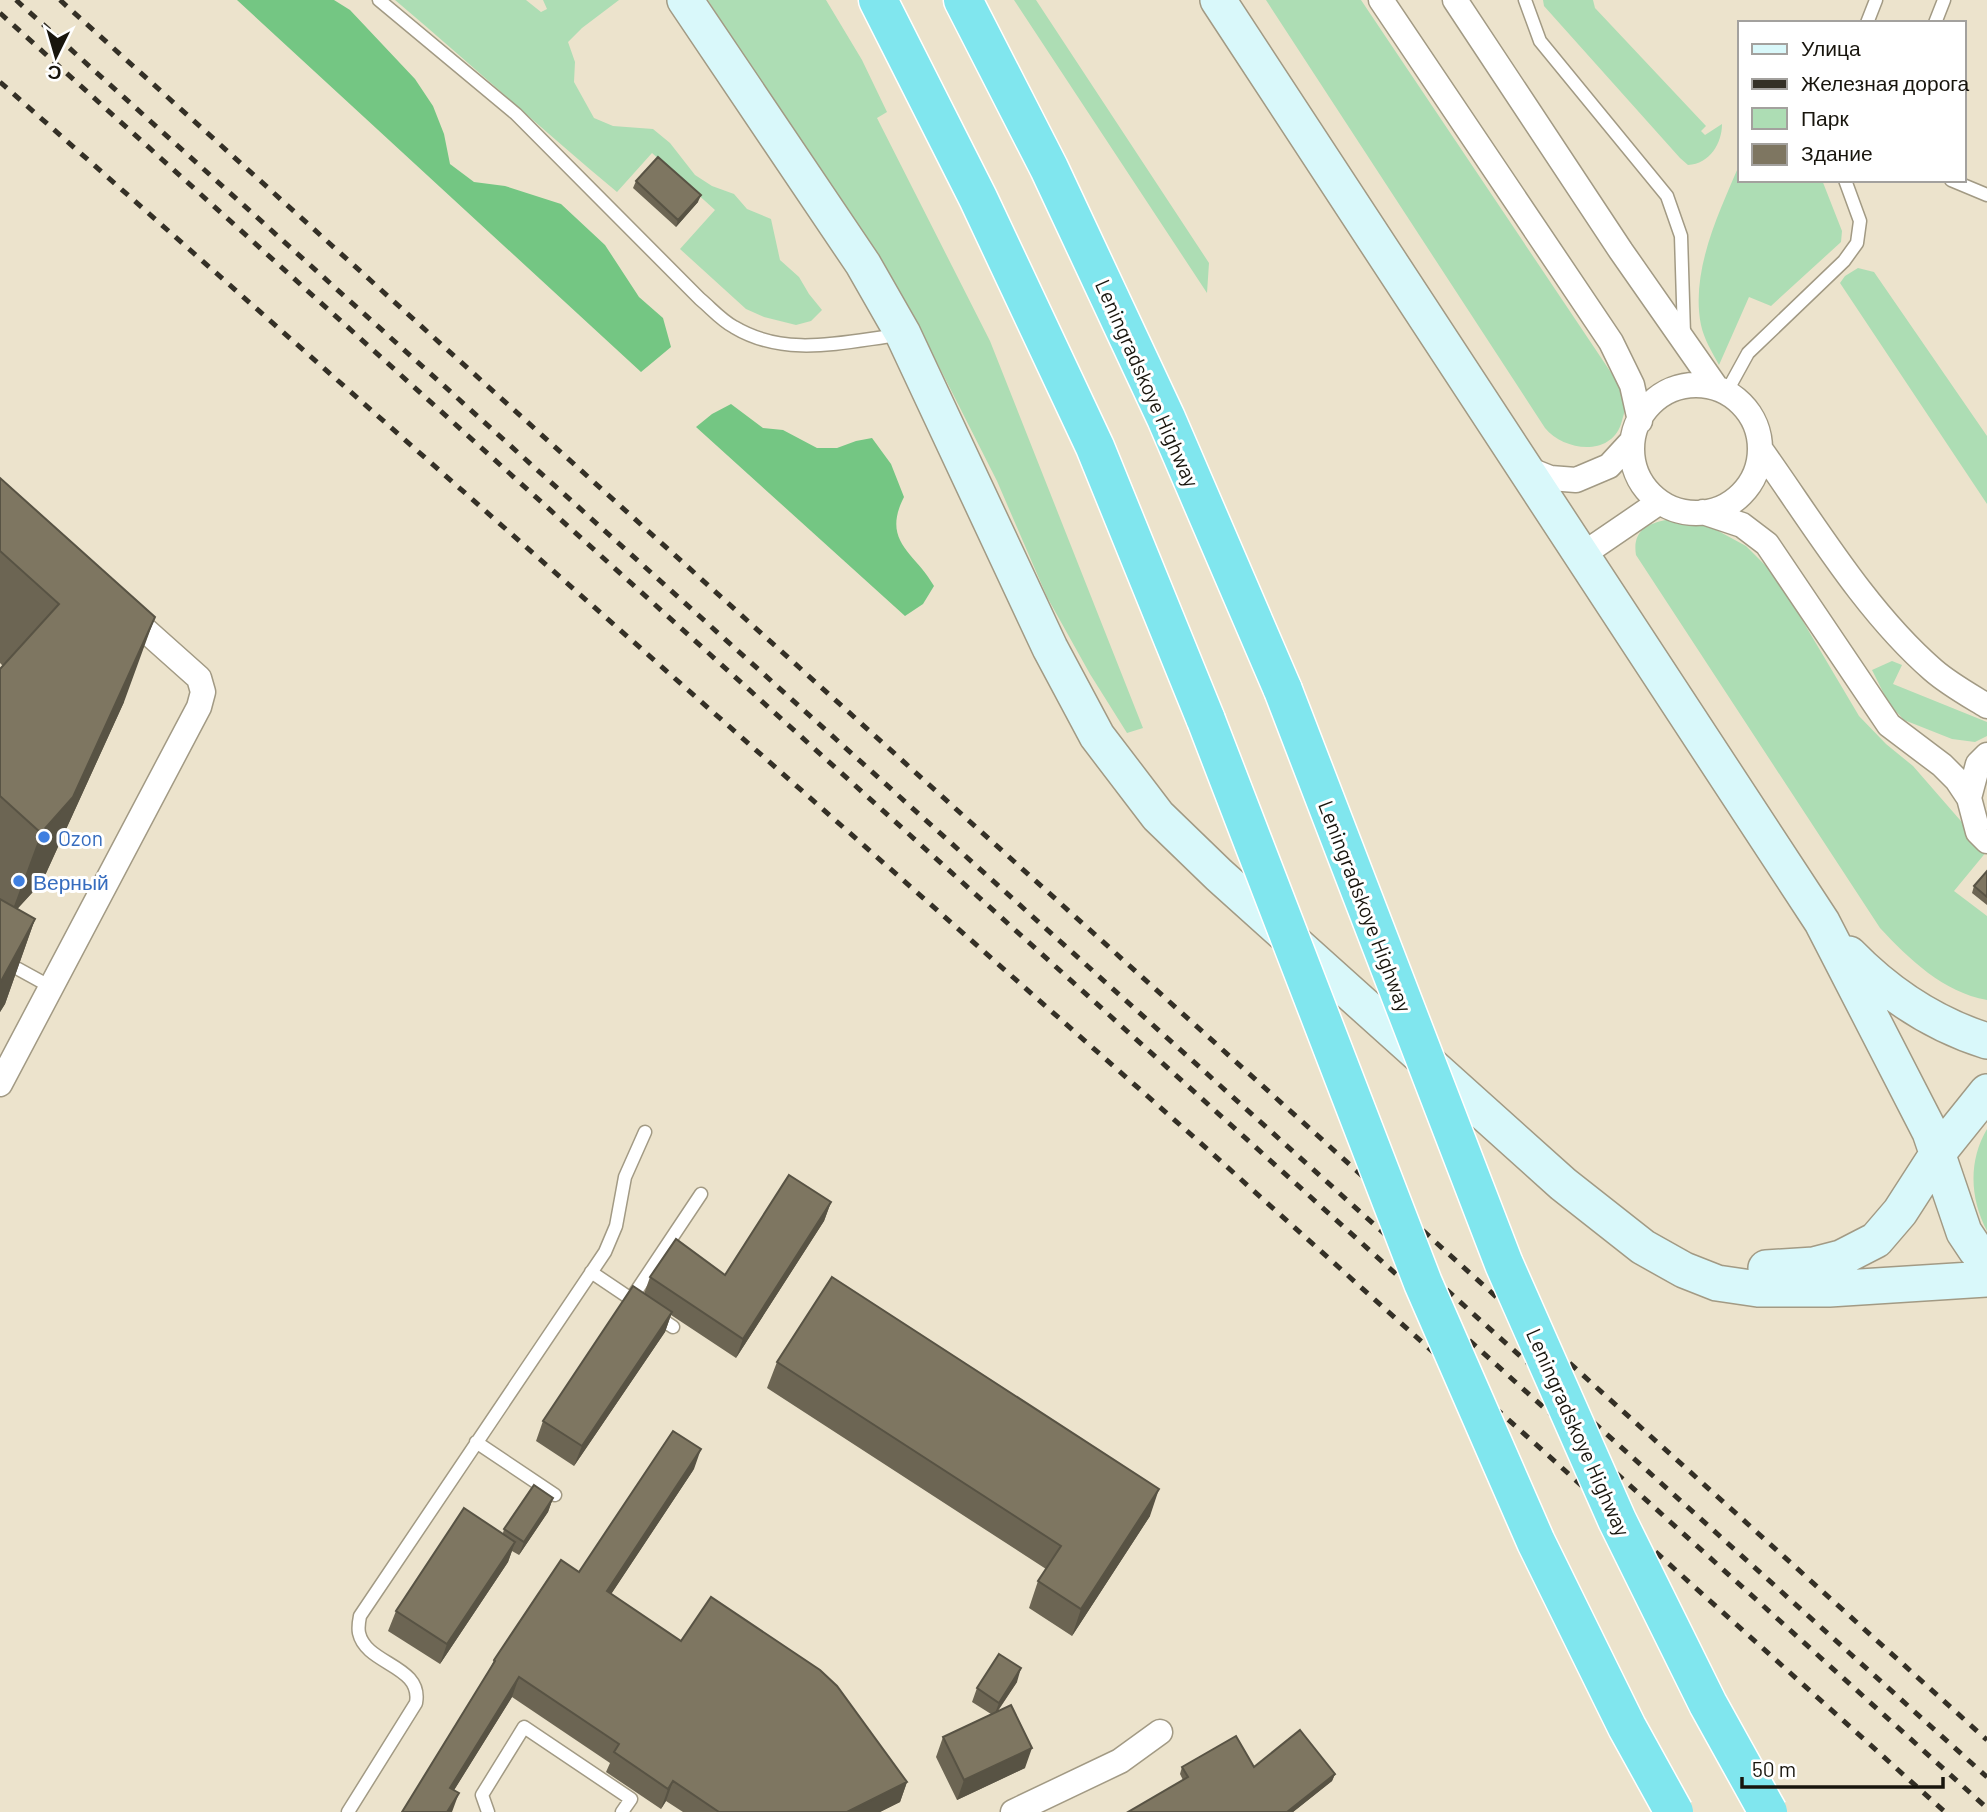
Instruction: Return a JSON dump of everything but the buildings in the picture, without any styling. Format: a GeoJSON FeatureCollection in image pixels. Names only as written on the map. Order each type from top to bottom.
{"type":"FeatureCollection","features":[{"type":"Feature","properties":{"kind":"highway"},"geometry":{"type":"LineString","coordinates":[[878,0],[978,198],[1094,447],[1206,720],[1423,1283],[1536,1542],[1628,1727],[1674,1812]]}},
{"type":"Feature","properties":{"kind":"highway","name":"Leningradskoye Highway"},"geometry":{"type":"LineString","coordinates":[[963,0],[1049,168],[1166,418],[1283,690],[1509,1276],[1617,1520],[1708,1704],[1768,1812]]}},
{"type":"Feature","properties":{"kind":"main road"},"geometry":{"type":"LineString","coordinates":[[685,0],[863,264],[903,334],[1050,648],[1085,714],[1097,736],[1158,816],[1219,875],[1563,1184],[1643,1247],[1684,1270],[1717,1283],[1758,1289],[1829,1289],[1987,1279]]}},
{"type":"Feature","properties":{"kind":"main road"},"geometry":{"type":"LineString","coordinates":[[1218,0],[1822,922],[1846,952],[1888,991],[1943,1024],[1987,1041]]}},
{"type":"Feature","properties":{"kind":"main road"},"geometry":{"type":"LineString","coordinates":[[1822,922],[1930,1132],[1964,1232],[1987,1262]]}},
{"type":"Feature","properties":{"kind":"main road"},"geometry":{"type":"LineString","coordinates":[[1643,1247],[1703,1265],[1740,1268],[1787,1268],[1841,1258],[1861,1250],[1882,1234],[1900,1212],[1938,1153],[1987,1092]]}},
{"type":"Feature","properties":{"kind":"main road"},"geometry":{"type":"LineString","coordinates":[[1952,1192],[1954,1155],[1965,1121]]}},
{"type":"Feature","properties":{"kind":"street"},"geometry":{"type":"LineString","coordinates":[[1381,0],[1611,342],[1632,385],[1636,431],[1635,473],[1658,503],[1693,515],[1729,506],[1755,480],[1761,450],[1762,443],[1748,409],[1721,390],[1684,341],[1621,251],[1455,0]]}},
{"type":"Feature","properties":{"kind":"street"},"geometry":{"type":"LineString","coordinates":[[1525,468],[1550,478],[1576,480],[1609,466],[1636,431],[1649,404],[1681,386],[1721,390]]}},
{"type":"Feature","properties":{"kind":"street"},"geometry":{"type":"LineString","coordinates":[[1761,450],[1854,581],[1897,634],[1934,671],[1987,706]]}},
{"type":"Feature","properties":{"kind":"street"},"geometry":{"type":"LineString","coordinates":[[1582,555],[1658,503]]}},
{"type":"Feature","properties":{"kind":"street"},"geometry":{"type":"LineString","coordinates":[[1703,512],[1742,525],[1767,544],[1889,725],[1942,765],[1957,780],[1969,798],[1978,832],[1987,841]]}},
{"type":"Feature","properties":{"kind":"street"},"geometry":{"type":"LineString","coordinates":[[0,1084],[200,707],[203,692],[198,678],[110,599]]}},
{"type":"Feature","properties":{"kind":"street"},"geometry":{"type":"LineString","coordinates":[[1969,798],[1978,764],[1987,755]]}},
{"type":"Feature","properties":{"kind":"street"},"geometry":{"type":"LineString","coordinates":[[1013,1812],[1120,1761],[1160,1732]]}},
{"type":"Feature","properties":{"kind":"lane"},"geometry":{"type":"LineString","coordinates":[[379,0],[516,114],[700,299],[732,326],[760,340],[786,346],[903,334]]}},
{"type":"Feature","properties":{"kind":"lane"},"geometry":{"type":"LineString","coordinates":[[1525,0],[1540,41],[1667,196],[1681,236],[1684,341]]}},
{"type":"Feature","properties":{"kind":"lane"},"geometry":{"type":"LineString","coordinates":[[1868,21],[1876,0]]}},
{"type":"Feature","properties":{"kind":"lane"},"geometry":{"type":"LineString","coordinates":[[1936,21],[1944,0]]}},
{"type":"Feature","properties":{"kind":"lane"},"geometry":{"type":"LineString","coordinates":[[1721,390],[1748,353],[1844,261],[1857,243],[1860,221],[1846,182]]}},
{"type":"Feature","properties":{"kind":"lane"},"geometry":{"type":"LineString","coordinates":[[1956,182],[1987,195]]}},
{"type":"Feature","properties":{"kind":"lane"},"geometry":{"type":"LineString","coordinates":[[0,959],[51,988]]}},
{"type":"Feature","properties":{"kind":"lane"},"geometry":{"type":"LineString","coordinates":[[348,1812],[416,1703],[418,1693],[411,1679],[367,1648],[359,1633],[360,1616],[605,1252],[616,1226],[625,1177],[645,1132]]}},
{"type":"Feature","properties":{"kind":"lane"},"geometry":{"type":"LineString","coordinates":[[631,1299],[701,1194]]}},
{"type":"Feature","properties":{"kind":"lane"},"geometry":{"type":"LineString","coordinates":[[591,1272],[673,1327]]}},
{"type":"Feature","properties":{"kind":"lane"},"geometry":{"type":"LineString","coordinates":[[476,1443],[555,1495]]}},
{"type":"Feature","properties":{"kind":"lane"},"geometry":{"type":"LineString","coordinates":[[488,1812],[482,1795],[524,1727],[631,1799],[622,1812]]}},
{"type":"Feature","properties":{"kind":"green space"},"geometry":{"type":"Polygon","coordinates":[[[237,0],[334,0],[350,10],[415,79],[433,106],[444,134],[450,164],[474,182],[505,186],[561,204],[605,245],[639,297],[663,318],[671,347],[641,372],[237,0]]]}},
{"type":"Feature","properties":{"kind":"green space"},"geometry":{"type":"Polygon","coordinates":[[[395,0],[526,0],[541,12],[547,9],[543,0],[619,0],[568,42],[575,62],[574,82],[594,118],[613,126],[653,129],[670,143],[695,175],[712,186],[734,194],[747,209],[771,219],[780,260],[799,277],[822,310],[811,321],[796,325],[764,317],[746,309],[680,249],[715,210],[652,153],[617,192],[395,0]]]}},
{"type":"Feature","properties":{"kind":"green space"},"geometry":{"type":"Polygon","coordinates":[[[708,0],[826,0],[862,60],[887,112],[877,118],[990,341],[1143,728],[1127,733],[1090,674],[1047,597],[997,481],[918,325],[870,243],[788,128],[708,0]]]}},
{"type":"Feature","properties":{"kind":"green space"},"geometry":{"type":"Polygon","coordinates":[[[1014,0],[1036,0],[1209,263],[1207,293],[1014,0]]]}},
{"type":"Feature","properties":{"kind":"green space"},"geometry":{"type":"Polygon","coordinates":[[[1266,0],[1361,0],[1614,377],[1623,396],[1625,408],[1621,424],[1607,442],[1597,446],[1574,446],[1553,436],[1545,428],[1266,0]]]}},
{"type":"Feature","properties":{"kind":"green space"},"geometry":{"type":"Polygon","coordinates":[[[1543,0],[1593,0],[1595,8],[1706,126],[1701,131],[1705,135],[1722,124],[1720,138],[1708,157],[1688,165],[1680,158],[1544,6],[1543,0]]]}},
{"type":"Feature","properties":{"kind":"green space"},"geometry":{"type":"Polygon","coordinates":[[[1738,168],[1738,182],[1823,182],[1842,231],[1841,242],[1771,306],[1749,297],[1719,365],[1701,325],[1699,304],[1703,262],[1738,168]]]}},
{"type":"Feature","properties":{"kind":"green space"},"geometry":{"type":"Polygon","coordinates":[[[1858,268],[1874,272],[1987,436],[1987,504],[1840,283],[1845,276],[1858,268]]]}},
{"type":"Feature","properties":{"kind":"green space"},"geometry":{"type":"Polygon","coordinates":[[[731,404],[763,428],[783,430],[817,448],[837,448],[872,438],[891,464],[904,497],[896,525],[898,536],[934,586],[923,604],[905,616],[696,427],[731,404]]]}},
{"type":"Feature","properties":{"kind":"green space"},"geometry":{"type":"Polygon","coordinates":[[[1671,519],[1709,526],[1746,546],[1776,576],[1859,716],[1886,744],[1913,766],[1987,851],[1954,891],[1987,916],[1987,1000],[1971,996],[1941,982],[1915,962],[1880,928],[1636,555],[1635,546],[1643,529],[1671,519]]]}},
{"type":"Feature","properties":{"kind":"green space"},"geometry":{"type":"Polygon","coordinates":[[[1892,661],[1902,665],[1893,684],[1987,722],[1987,736],[1975,742],[1952,739],[1904,720],[1889,704],[1872,670],[1892,661]]]}},
{"type":"Feature","properties":{"kind":"green space"},"geometry":{"type":"Polygon","coordinates":[[[1987,1129],[1987,1231],[1977,1206],[1974,1167],[1987,1129]]]}},
{"type":"Feature","properties":{"kind":"railway"},"geometry":{"type":"LineString","coordinates":[[16,0],[1987,1777]]}},
{"type":"Feature","properties":{"kind":"railway"},"geometry":{"type":"LineString","coordinates":[[60,0],[1987,1740]]}},
{"type":"Feature","properties":{"kind":"railway"},"geometry":{"type":"LineString","coordinates":[[0,13],[1987,1808]]}},
{"type":"Feature","properties":{"kind":"railway"},"geometry":{"type":"LineString","coordinates":[[0,82],[1196,1139],[1945,1812]]}},
{"type":"Feature","properties":{"kind":"place","name":"Ozon"},"geometry":{"type":"Point","coordinates":[44,837]}},
{"type":"Feature","properties":{"kind":"place","name":"Верный"},"geometry":{"type":"Point","coordinates":[19,881]}}]}
